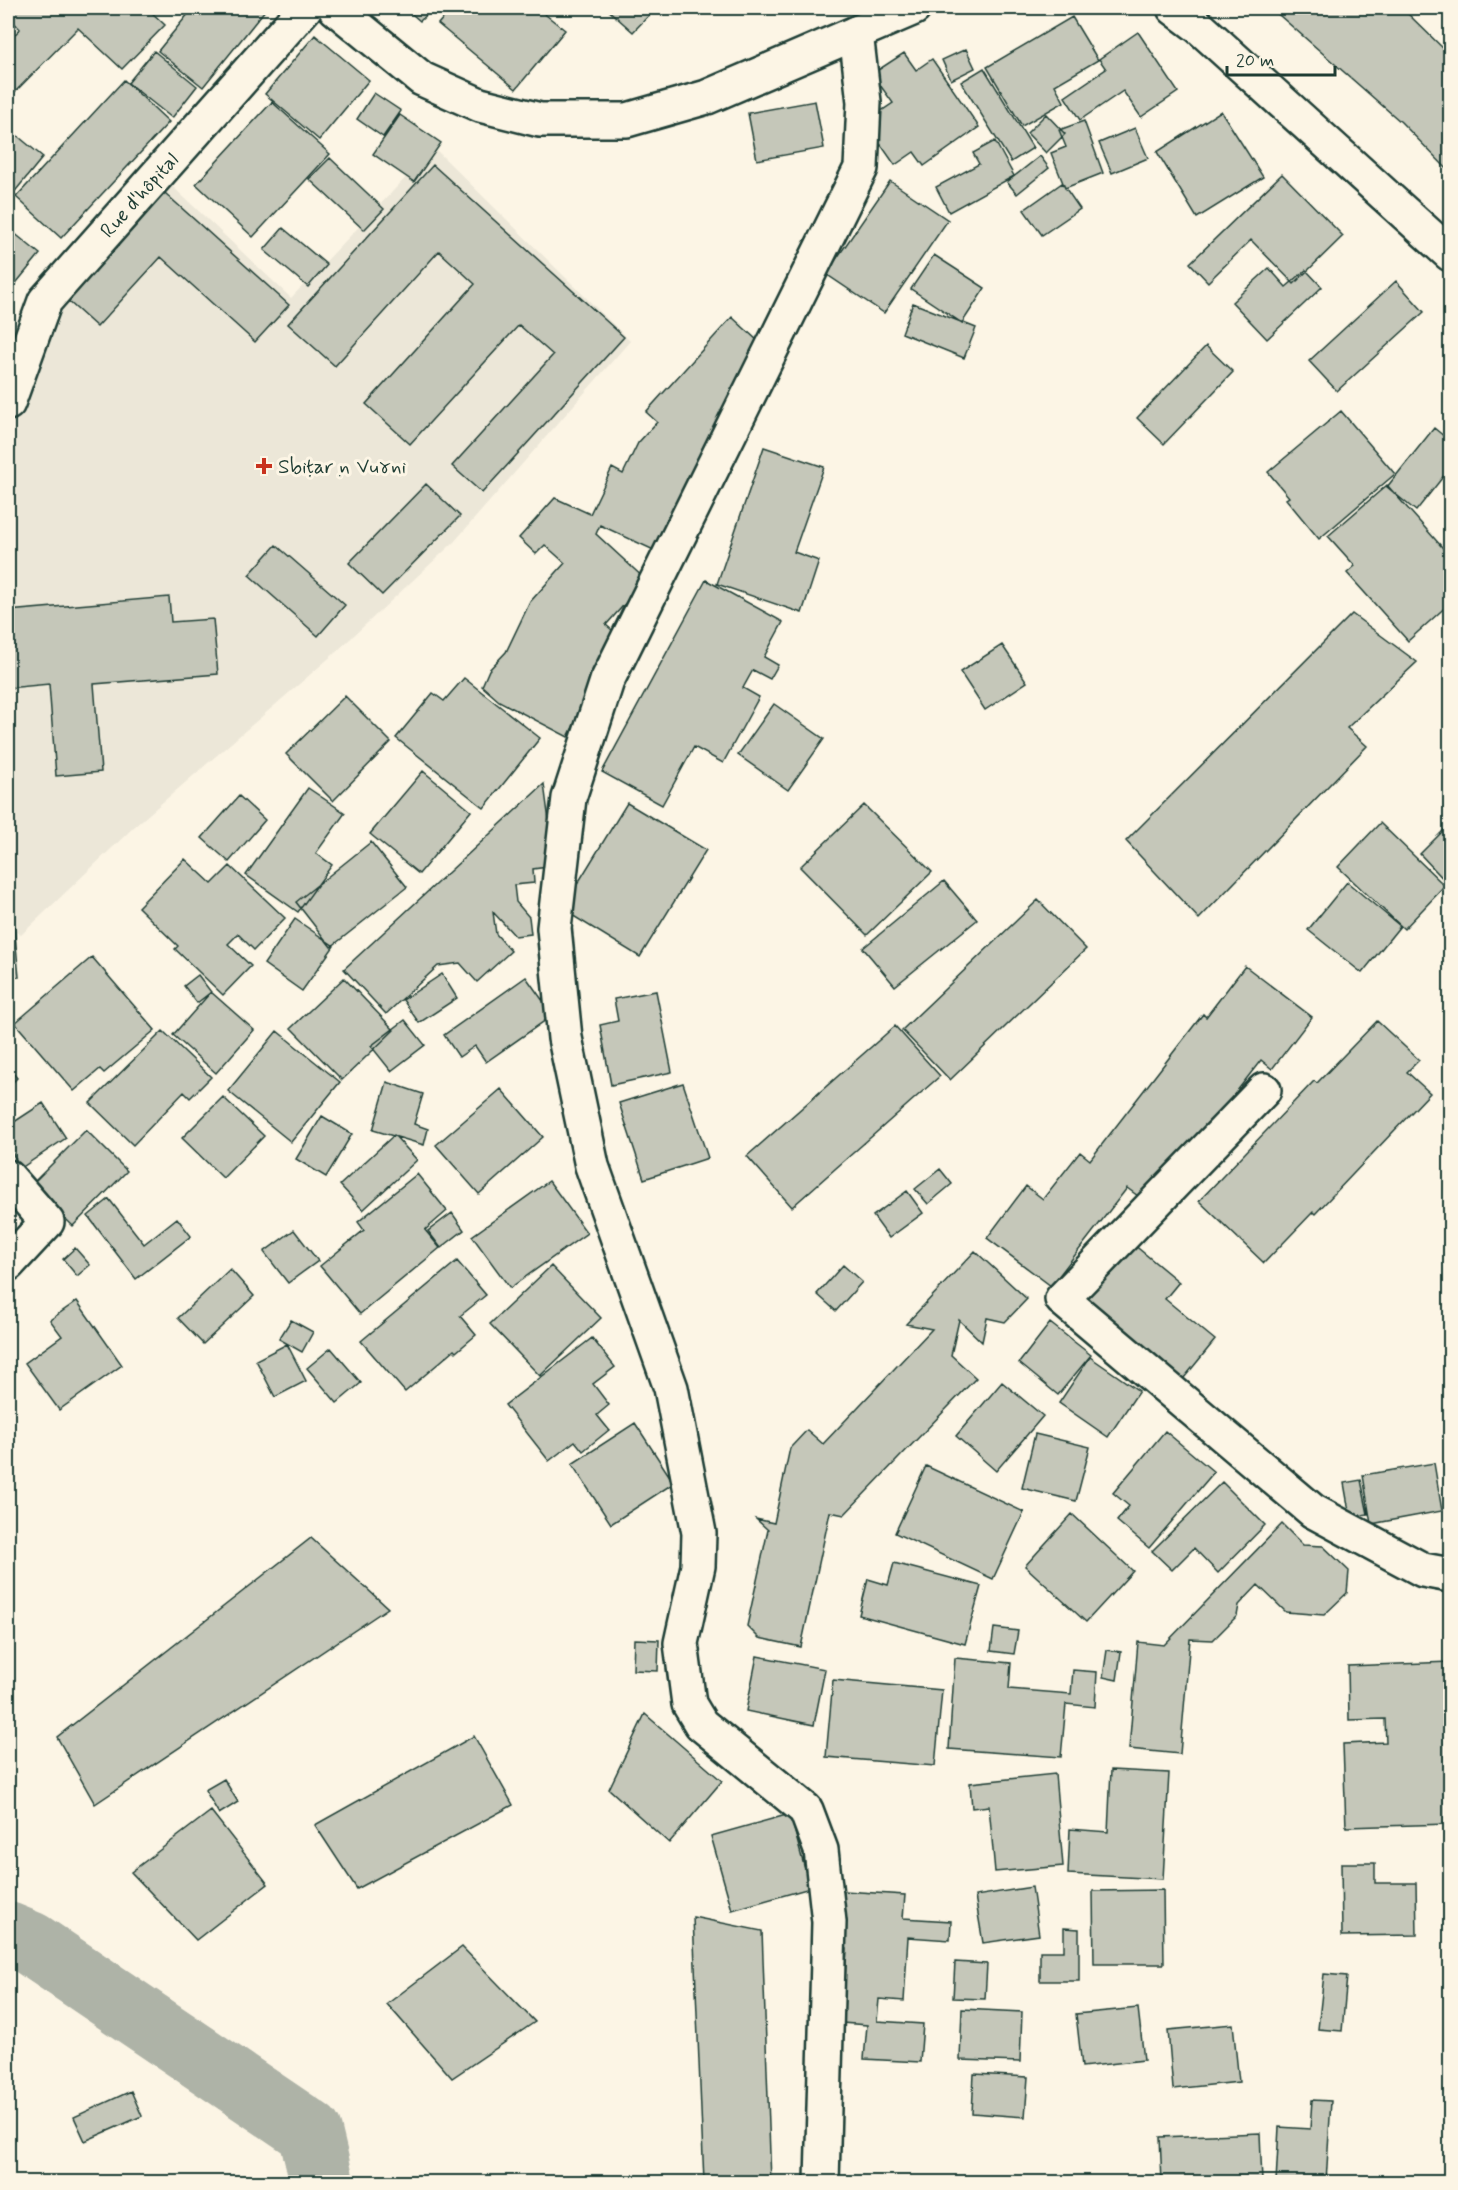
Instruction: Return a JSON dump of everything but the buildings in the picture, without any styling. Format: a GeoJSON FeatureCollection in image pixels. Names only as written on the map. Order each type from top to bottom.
{"type":"FeatureCollection","features":[{"type":"Feature","properties":{"kind":"street","name":"Rue d'hôpital"},"geometry":{"type":"LineString","coordinates":[[8,403],[45,301],[305,8]]}},
{"type":"Feature","properties":{"kind":"street"},"geometry":{"type":"LineString","coordinates":[[335,8],[422,79],[480,105],[540,120],[627,120],[707,97],[856,20],[915,8]]}},
{"type":"Feature","properties":{"kind":"street"},"geometry":{"type":"LineString","coordinates":[[1174,8],[1198,26],[1450,254]]}},
{"type":"Feature","properties":{"kind":"street"},"geometry":{"type":"LineString","coordinates":[[822,2182],[829,1922],[821,1850],[806,1810],[701,1724],[689,1704],[681,1643],[698,1566],[699,1533],[670,1388],[592,1166],[564,1038],[555,928],[569,798],[607,681],[861,168],[864,102],[856,20]]}},
{"type":"Feature","properties":{"kind":"street"},"geometry":{"type":"LineString","coordinates":[[1264,1090],[1062,1299],[1313,1511],[1423,1570],[1450,1575]]}},
{"type":"Feature","properties":{"kind":"street"},"geometry":{"type":"LineString","coordinates":[[8,1177],[47,1222],[8,1264]]}},
{"type":"Feature","properties":{"kind":"shaded area","name":"Sbiṭaṛ n Vuɣni"},"geometry":{"type":"Polygon","coordinates":[[[434,148],[630,341],[454,542],[335,653],[134,827],[21,935],[8,927],[8,389],[44,297],[154,169],[291,298],[434,148]]]}},
{"type":"Feature","properties":{"kind":"waterway"},"geometry":{"type":"LineString","coordinates":[[8,1934],[30,1943],[310,2132],[322,2182]]}},
{"type":"Feature","properties":{"kind":"place","name":"Sbiṭaṛ n Vuɣni"},"geometry":{"type":"Point","coordinates":[264,466]}}]}
